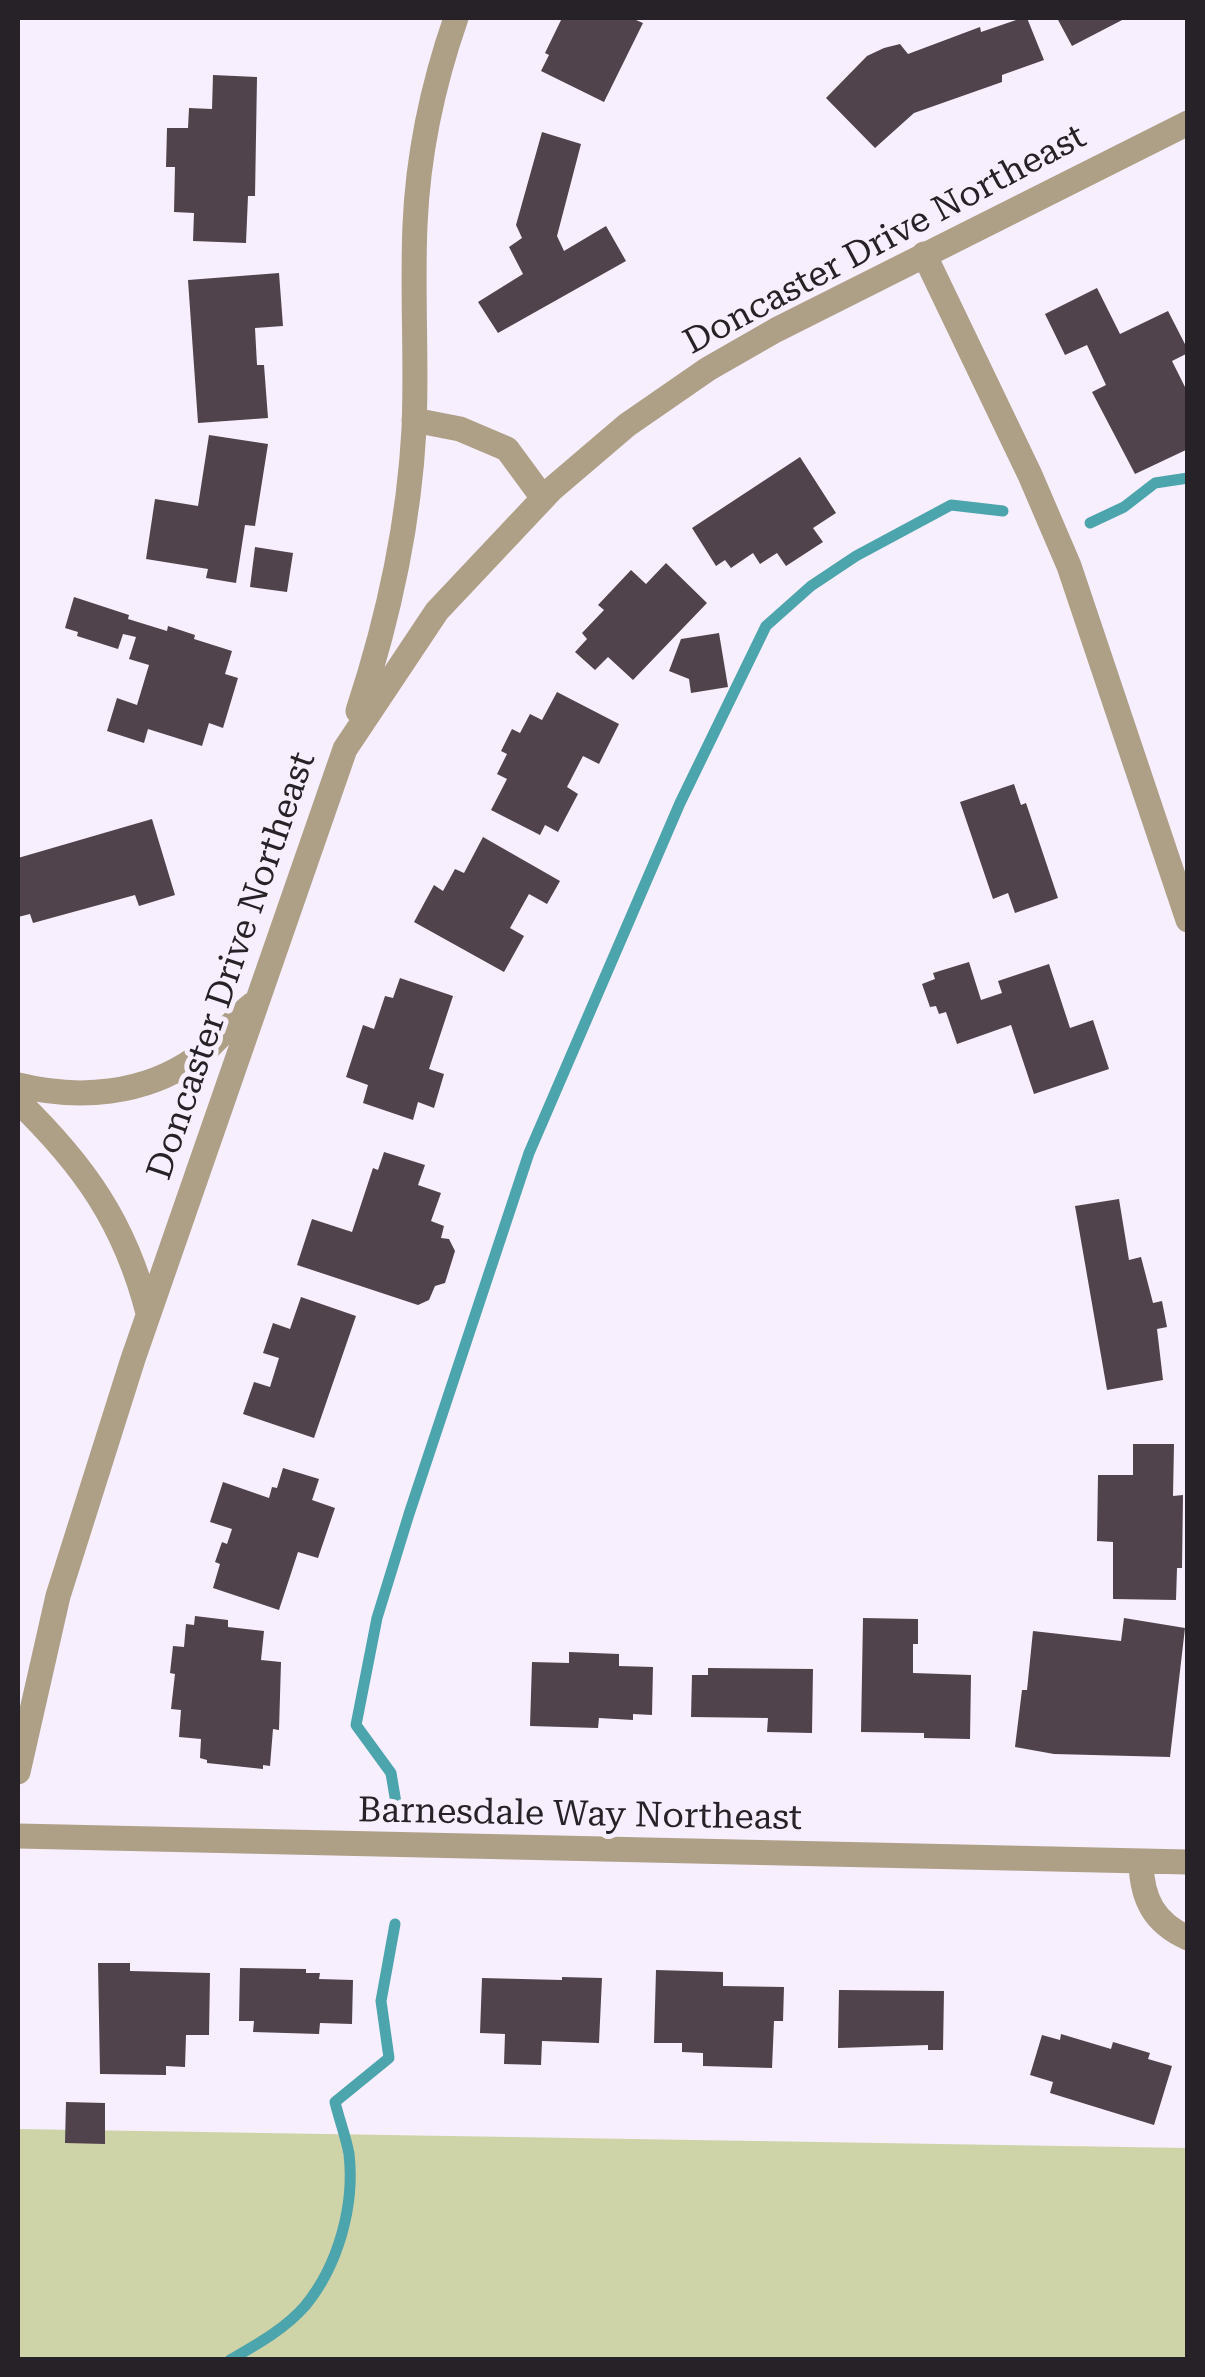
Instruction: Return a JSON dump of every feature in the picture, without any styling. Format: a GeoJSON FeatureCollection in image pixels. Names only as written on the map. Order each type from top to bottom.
{"type":"FeatureCollection","features":[{"type":"Feature","properties":{"kind":"street"},"geometry":{"type":"LineString","coordinates":[[344,750],[392,591],[405,514],[414,420],[414,223],[425,131],[440,64],[456,18]]}},
{"type":"Feature","properties":{"kind":"street","name":"Doncaster Drive Northeast"},"geometry":{"type":"LineString","coordinates":[[18,1772],[58,1596],[148,1313],[344,750],[437,611],[543,498],[627,425],[708,369],[776,330],[1188,122]]}},
{"type":"Feature","properties":{"kind":"street"},"geometry":{"type":"LineString","coordinates":[[924,254],[1069,566],[1188,920]]}},
{"type":"Feature","properties":{"kind":"street"},"geometry":{"type":"LineString","coordinates":[[414,420],[460,429],[507,449],[543,498]]}},
{"type":"Feature","properties":{"kind":"street"},"geometry":{"type":"LineString","coordinates":[[18,1085],[66,1094],[132,1088],[165,1076],[196,1058],[257,1002]]}},
{"type":"Feature","properties":{"kind":"street"},"geometry":{"type":"LineString","coordinates":[[18,1101],[58,1140],[109,1210],[136,1267],[148,1313]]}},
{"type":"Feature","properties":{"kind":"street","name":"Barnesdale Way Northeast"},"geometry":{"type":"LineString","coordinates":[[18,1836],[1188,1862]]}},
{"type":"Feature","properties":{"kind":"street"},"geometry":{"type":"LineString","coordinates":[[1141,1863],[1142,1888],[1151,1910],[1170,1930],[1188,1938]]}},
{"type":"Feature","properties":{"kind":"green space"},"geometry":{"type":"Polygon","coordinates":[[[18,2129],[1187,2148],[1187,2359],[18,2360],[18,2129]]]}},
{"type":"Feature","properties":{"kind":"building"},"geometry":{"type":"Polygon","coordinates":[[[562,18],[638,18],[643,23],[604,102],[541,71],[562,18]]]}},
{"type":"Feature","properties":{"kind":"building"},"geometry":{"type":"Polygon","coordinates":[[[1027,18],[1044,60],[1002,75],[1002,82],[914,113],[875,148],[826,98],[867,56],[884,48],[900,44],[908,54],[980,27],[981,32],[1027,18]]]}},
{"type":"Feature","properties":{"kind":"building"},"geometry":{"type":"Polygon","coordinates":[[[1057,18],[1126,18],[1072,46],[1057,18]]]}},
{"type":"Feature","properties":{"kind":"building"},"geometry":{"type":"Polygon","coordinates":[[[213,75],[257,77],[255,196],[248,196],[246,243],[193,241],[194,213],[174,212],[175,167],[166,167],[167,128],[188,128],[189,108],[212,109],[213,75]]]}},
{"type":"Feature","properties":{"kind":"building"},"geometry":{"type":"Polygon","coordinates":[[[542,132],[581,144],[557,236],[564,251],[606,226],[626,261],[498,333],[478,302],[523,274],[509,247],[522,238],[516,225],[542,132]]]}},
{"type":"Feature","properties":{"kind":"building"},"geometry":{"type":"Polygon","coordinates":[[[279,273],[283,326],[255,328],[257,365],[264,365],[268,418],[198,423],[188,280],[279,273]]]}},
{"type":"Feature","properties":{"kind":"building"},"geometry":{"type":"Polygon","coordinates":[[[1097,288],[1120,334],[1168,311],[1188,350],[1172,361],[1188,393],[1188,449],[1135,474],[1092,392],[1106,385],[1087,345],[1065,355],[1045,314],[1097,288]]]}},
{"type":"Feature","properties":{"kind":"building"},"geometry":{"type":"Polygon","coordinates":[[[209,435],[268,444],[255,526],[245,525],[236,583],[206,578],[208,569],[146,559],[155,499],[198,506],[209,435]]]}},
{"type":"Feature","properties":{"kind":"building"},"geometry":{"type":"Polygon","coordinates":[[[800,457],[836,513],[813,528],[823,542],[786,566],[777,553],[760,564],[753,553],[731,568],[725,560],[716,566],[692,528],[800,457]]]}},
{"type":"Feature","properties":{"kind":"building"},"geometry":{"type":"Polygon","coordinates":[[[255,547],[293,553],[287,592],[250,587],[255,547]]]}},
{"type":"Feature","properties":{"kind":"building"},"geometry":{"type":"Polygon","coordinates":[[[666,563],[707,603],[633,680],[608,657],[595,670],[575,652],[587,639],[582,633],[604,610],[598,605],[631,570],[646,584],[666,563]]]}},
{"type":"Feature","properties":{"kind":"building"},"geometry":{"type":"Polygon","coordinates":[[[74,597],[129,615],[128,619],[167,631],[168,626],[232,651],[225,674],[238,678],[223,728],[209,723],[202,746],[148,729],[144,743],[107,731],[117,698],[137,705],[149,665],[129,659],[136,637],[123,634],[118,649],[77,636],[78,632],[65,628],[74,597]]]}},
{"type":"Feature","properties":{"kind":"building"},"geometry":{"type":"Polygon","coordinates":[[[719,633],[728,687],[691,693],[689,679],[669,671],[681,639],[719,633]]]}},
{"type":"Feature","properties":{"kind":"building"},"geometry":{"type":"Polygon","coordinates":[[[557,692],[619,724],[599,764],[583,756],[567,787],[578,794],[558,832],[545,825],[540,835],[491,810],[507,779],[497,774],[507,754],[501,751],[512,729],[520,733],[530,714],[542,720],[557,692]]]}},
{"type":"Feature","properties":{"kind":"building"},"geometry":{"type":"Polygon","coordinates":[[[1014,784],[1021,805],[1026,803],[1058,898],[1015,913],[1008,893],[993,899],[960,802],[1014,784]]]}},
{"type":"Feature","properties":{"kind":"building"},"geometry":{"type":"Polygon","coordinates":[[[152,819],[175,895],[139,906],[135,895],[33,923],[30,914],[18,917],[18,858],[152,819]]]}},
{"type":"Feature","properties":{"kind":"building"},"geometry":{"type":"Polygon","coordinates":[[[483,837],[560,881],[547,904],[529,894],[510,928],[524,936],[504,972],[414,922],[434,885],[443,891],[455,869],[464,873],[483,837]]]}},
{"type":"Feature","properties":{"kind":"building"},"geometry":{"type":"Polygon","coordinates":[[[969,962],[981,1000],[1002,993],[998,981],[1049,964],[1070,1028],[1093,1020],[1109,1069],[1034,1094],[1011,1025],[957,1044],[946,1012],[939,1014],[936,1006],[930,1007],[922,984],[935,979],[933,973],[969,962]]]}},
{"type":"Feature","properties":{"kind":"building"},"geometry":{"type":"Polygon","coordinates":[[[400,978],[453,996],[429,1069],[444,1074],[434,1108],[418,1102],[413,1120],[363,1103],[368,1085],[346,1077],[363,1025],[374,1029],[385,996],[393,998],[400,978]]]}},
{"type":"Feature","properties":{"kind":"building"},"geometry":{"type":"Polygon","coordinates":[[[384,1152],[425,1165],[418,1185],[441,1193],[431,1221],[444,1226],[441,1238],[449,1239],[455,1251],[445,1283],[435,1286],[429,1300],[418,1305],[297,1265],[312,1219],[352,1232],[373,1168],[378,1170],[384,1152]]]}},
{"type":"Feature","properties":{"kind":"building"},"geometry":{"type":"Polygon","coordinates":[[[1119,1199],[1129,1260],[1141,1257],[1153,1303],[1162,1301],[1167,1327],[1157,1329],[1163,1380],[1107,1390],[1075,1206],[1119,1199]]]}},
{"type":"Feature","properties":{"kind":"building"},"geometry":{"type":"Polygon","coordinates":[[[301,1297],[356,1316],[314,1438],[243,1414],[254,1382],[270,1387],[279,1358],[263,1353],[273,1323],[290,1329],[301,1297]]]}},
{"type":"Feature","properties":{"kind":"building"},"geometry":{"type":"Polygon","coordinates":[[[1133,1444],[1174,1444],[1173,1496],[1183,1495],[1182,1568],[1177,1568],[1176,1600],[1113,1599],[1113,1542],[1097,1541],[1098,1475],[1133,1475],[1133,1444]]]}},
{"type":"Feature","properties":{"kind":"building"},"geometry":{"type":"Polygon","coordinates":[[[283,1468],[319,1479],[312,1500],[335,1508],[318,1558],[298,1552],[279,1610],[213,1588],[220,1564],[215,1562],[232,1529],[210,1522],[223,1482],[269,1498],[272,1487],[277,1488],[283,1468]]]}},
{"type":"Feature","properties":{"kind":"building"},"geometry":{"type":"Polygon","coordinates":[[[195,1616],[228,1620],[228,1627],[264,1631],[261,1660],[281,1662],[279,1730],[273,1729],[270,1766],[263,1765],[263,1769],[207,1763],[200,1758],[201,1739],[179,1737],[181,1710],[171,1709],[173,1646],[184,1647],[186,1624],[194,1625],[195,1616]]]}},
{"type":"Feature","properties":{"kind":"building"},"geometry":{"type":"Polygon","coordinates":[[[863,1618],[918,1619],[913,1673],[971,1675],[970,1739],[924,1738],[924,1733],[861,1732],[863,1618]]]}},
{"type":"Feature","properties":{"kind":"building"},"geometry":{"type":"Polygon","coordinates":[[[1124,1618],[1185,1628],[1170,1757],[1054,1754],[1015,1747],[1022,1690],[1027,1690],[1033,1631],[1121,1641],[1124,1618]]]}},
{"type":"Feature","properties":{"kind":"building"},"geometry":{"type":"Polygon","coordinates":[[[569,1652],[619,1654],[619,1666],[653,1667],[652,1715],[633,1714],[633,1720],[599,1718],[598,1728],[530,1726],[532,1662],[569,1663],[569,1652]]]}},
{"type":"Feature","properties":{"kind":"building"},"geometry":{"type":"Polygon","coordinates":[[[708,1668],[813,1669],[812,1733],[767,1732],[768,1718],[691,1717],[692,1675],[708,1675],[708,1668]]]}},
{"type":"Feature","properties":{"kind":"building"},"geometry":{"type":"Polygon","coordinates":[[[98,1963],[130,1963],[130,1971],[210,1973],[209,2035],[186,2035],[185,2067],[166,2066],[166,2075],[100,2074],[98,1963]]]}},
{"type":"Feature","properties":{"kind":"building"},"geometry":{"type":"Polygon","coordinates":[[[240,1968],[306,1969],[306,1973],[320,1973],[319,1979],[353,1980],[352,2024],[320,2023],[319,2034],[253,2032],[254,2021],[239,2021],[240,1968]]]}},
{"type":"Feature","properties":{"kind":"building"},"geometry":{"type":"Polygon","coordinates":[[[656,1970],[723,1972],[723,1986],[784,1987],[783,2021],[774,2021],[772,2068],[703,2066],[703,2053],[682,2052],[682,2043],[654,2043],[656,1970]]]}},
{"type":"Feature","properties":{"kind":"building"},"geometry":{"type":"Polygon","coordinates":[[[482,1978],[602,1978],[599,2043],[542,2041],[541,2065],[504,2064],[505,2034],[480,2033],[482,1978]]]}},
{"type":"Feature","properties":{"kind":"building"},"geometry":{"type":"Polygon","coordinates":[[[839,1990],[944,1991],[943,2050],[928,2050],[928,2045],[838,2048],[839,1990]]]}},
{"type":"Feature","properties":{"kind":"building"},"geometry":{"type":"Polygon","coordinates":[[[1061,2034],[1111,2049],[1113,2042],[1150,2053],[1148,2059],[1172,2066],[1154,2125],[1050,2093],[1053,2082],[1030,2075],[1042,2035],[1060,2040],[1061,2034]]]}},
{"type":"Feature","properties":{"kind":"building"},"geometry":{"type":"Polygon","coordinates":[[[66,2102],[105,2103],[105,2144],[65,2143],[66,2102]]]}},
{"type":"Feature","properties":{"kind":"waterway"},"geometry":{"type":"LineString","coordinates":[[1090,523],[1124,507],[1155,483],[1188,478]]}},
{"type":"Feature","properties":{"kind":"waterway"},"geometry":{"type":"LineString","coordinates":[[398,1815],[391,1773],[356,1725],[377,1618],[529,1153],[680,803],[766,626],[811,586],[856,556],[951,505],[1003,511]]}},
{"type":"Feature","properties":{"kind":"waterway"},"geometry":{"type":"LineString","coordinates":[[230,2360],[270,2336],[305,2306],[335,2254],[346,2214],[350,2174],[348,2148],[335,2102],[389,2058],[381,2001],[395,1924]]}}]}
